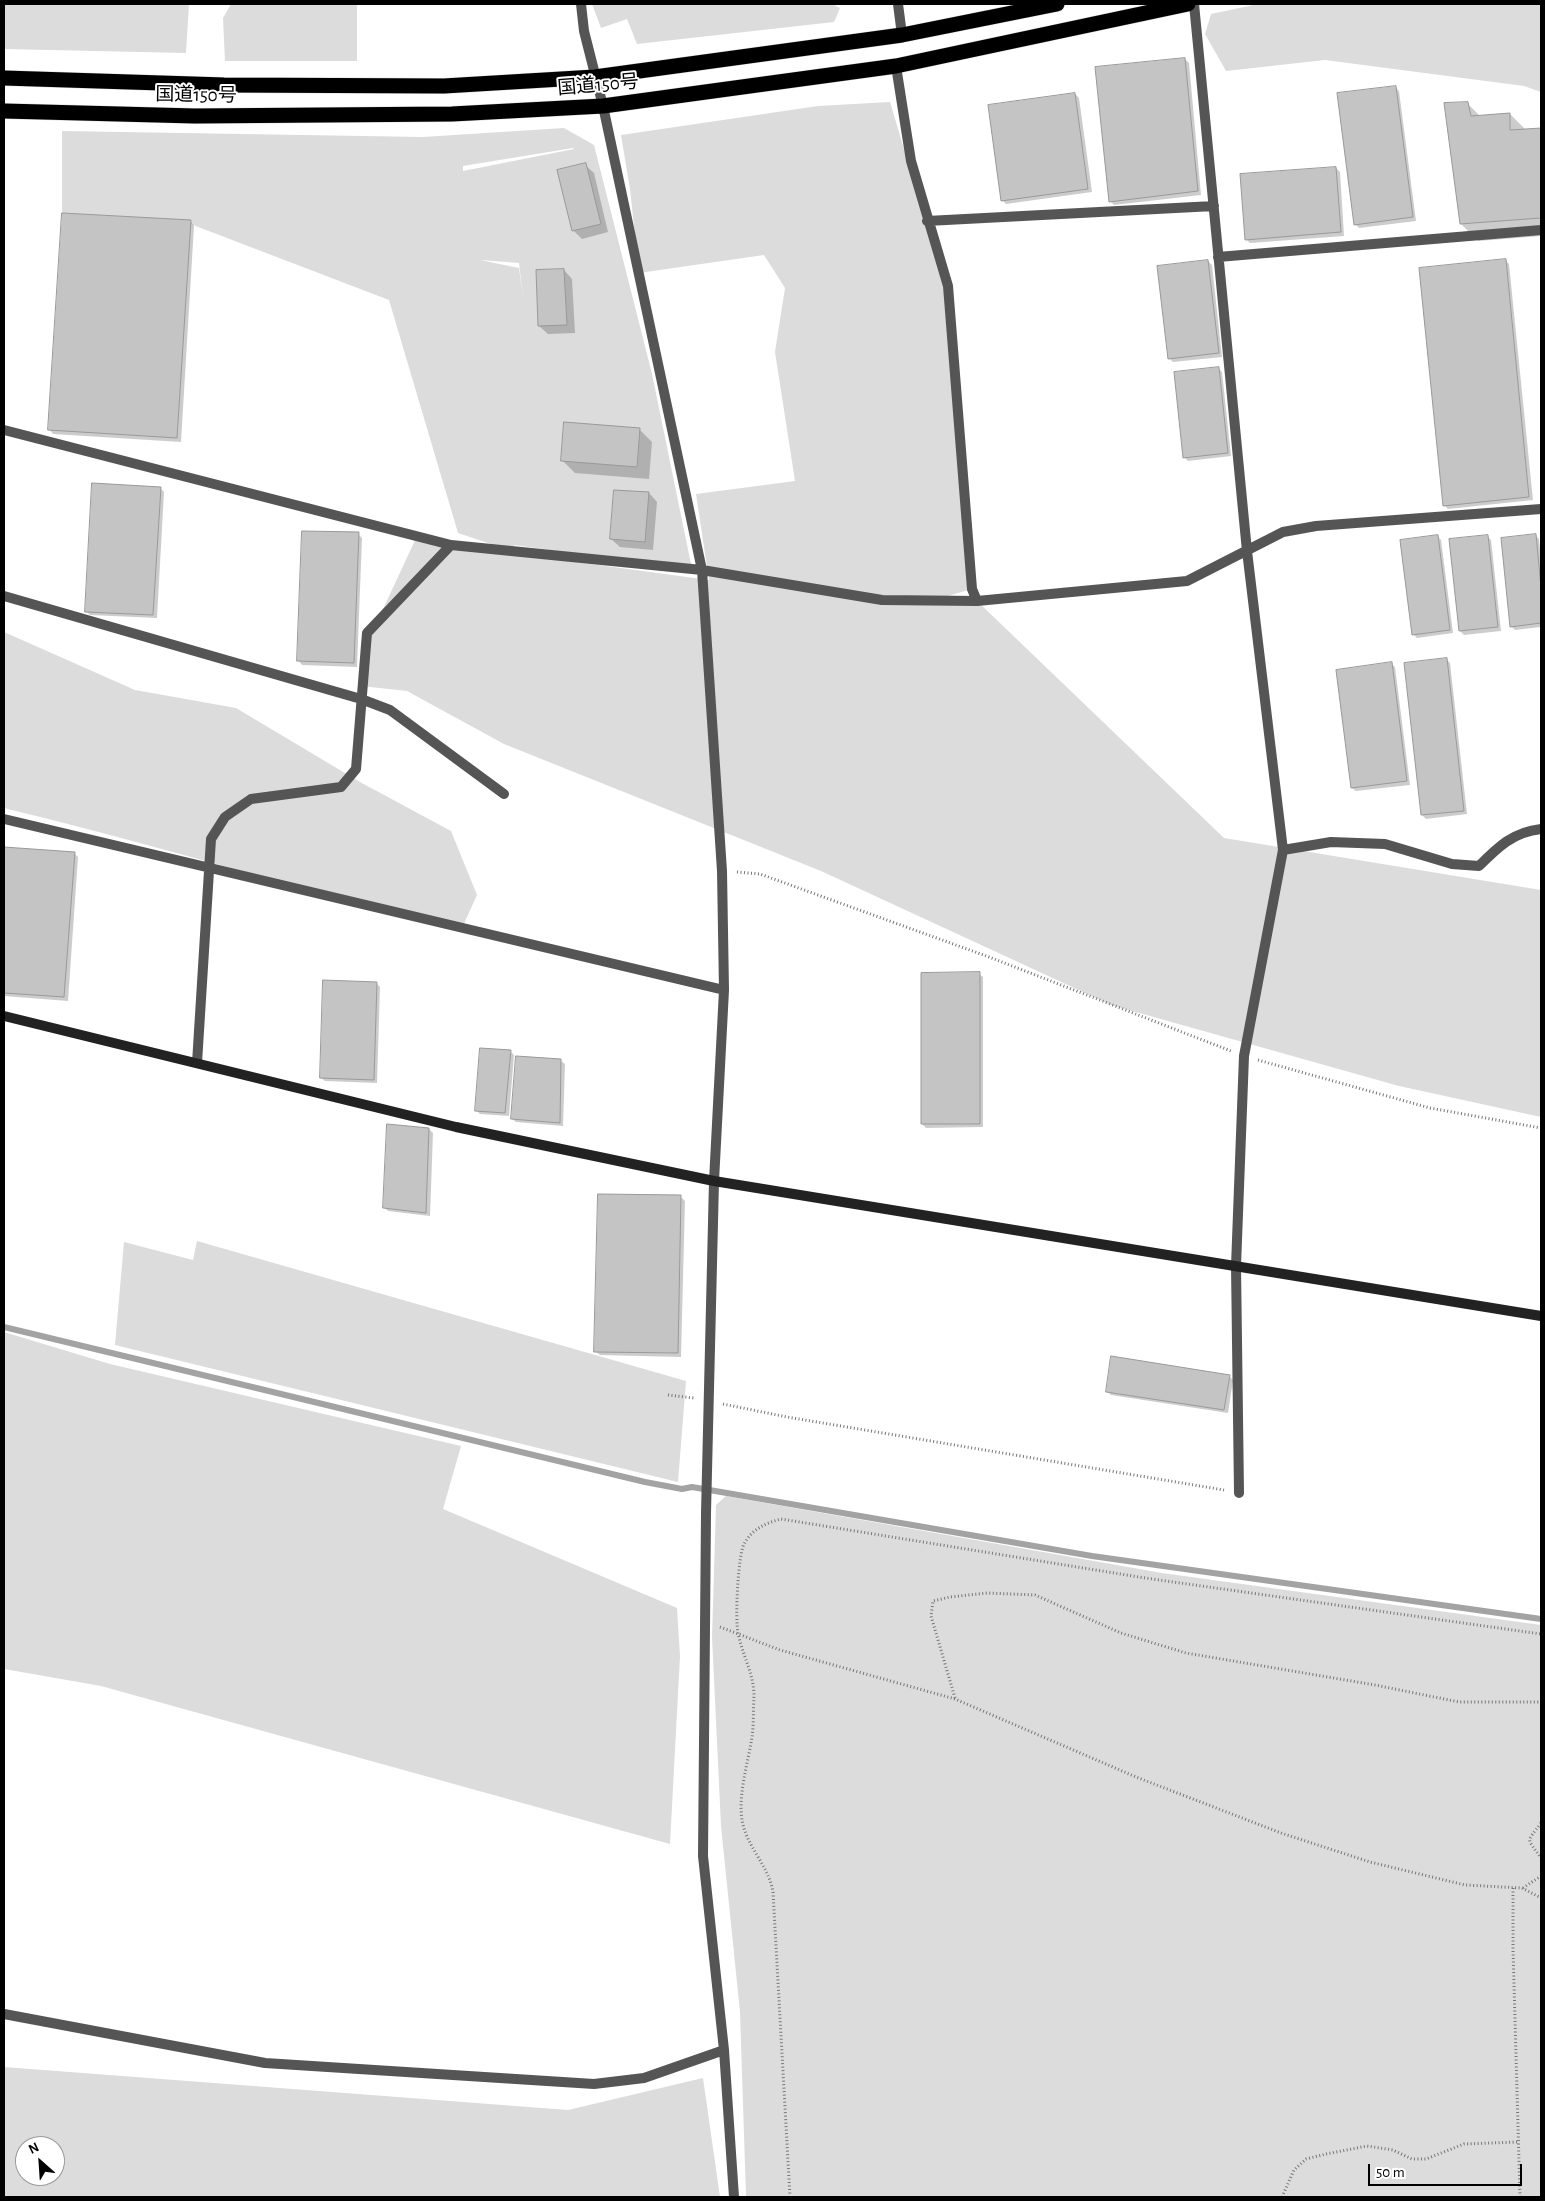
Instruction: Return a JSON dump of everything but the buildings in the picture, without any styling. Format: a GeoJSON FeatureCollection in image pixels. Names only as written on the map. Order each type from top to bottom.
{"type":"FeatureCollection","features":[{"type":"Feature","properties":{"kind":"highway","name":"国道150号"},"geometry":{"type":"LineString","coordinates":[[4,78],[224,85],[444,86],[596,77],[902,35],[1057,4]]}},
{"type":"Feature","properties":{"kind":"highway","name":"国道150号"},"geometry":{"type":"LineString","coordinates":[[4,111],[195,116],[452,114],[603,106],[896,66],[1188,4]]}},
{"type":"Feature","properties":{"kind":"street"},"geometry":{"type":"LineString","coordinates":[[581,4],[584,31],[603,106],[702,570],[722,871],[724,990],[714,1180],[706,1513],[703,1856],[724,2050],[734,2197]]}},
{"type":"Feature","properties":{"kind":"street"},"geometry":{"type":"LineString","coordinates":[[898,4],[902,35]]}},
{"type":"Feature","properties":{"kind":"street"},"geometry":{"type":"LineString","coordinates":[[1194,4],[1247,550],[1283,850],[1244,1056],[1236,1266],[1239,1493]]}},
{"type":"Feature","properties":{"kind":"street"},"geometry":{"type":"LineString","coordinates":[[896,66],[911,161],[927,221],[948,286],[972,589],[977,601]]}},
{"type":"Feature","properties":{"kind":"street"},"geometry":{"type":"LineString","coordinates":[[927,221],[1214,206]]}},
{"type":"Feature","properties":{"kind":"street"},"geometry":{"type":"LineString","coordinates":[[1218,257],[1541,230]]}},
{"type":"Feature","properties":{"kind":"street"},"geometry":{"type":"LineString","coordinates":[[4,430],[451,545],[702,570],[882,600],[977,601],[1186,581],[1283,532],[1316,526],[1541,509]]}},
{"type":"Feature","properties":{"kind":"street"},"geometry":{"type":"LineString","coordinates":[[197,1064],[211,839],[225,817],[251,799],[341,787],[356,769],[360,699],[367,633],[451,545]]}},
{"type":"Feature","properties":{"kind":"street"},"geometry":{"type":"LineString","coordinates":[[4,596],[360,699],[390,710],[504,794]]}},
{"type":"Feature","properties":{"kind":"street"},"geometry":{"type":"LineString","coordinates":[[4,819],[724,990]]}},
{"type":"Feature","properties":{"kind":"street"},"geometry":{"type":"LineString","coordinates":[[1283,850],[1331,842],[1385,844],[1452,864],[1479,866],[1505,841],[1528,830],[1541,829]]}},
{"type":"Feature","properties":{"kind":"street"},"geometry":{"type":"LineString","coordinates":[[4,1016],[456,1127],[714,1180],[1541,1316]]}},
{"type":"Feature","properties":{"kind":"street"},"geometry":{"type":"LineString","coordinates":[[4,2014],[265,2063],[594,2084],[644,2078],[724,2050]]}},
{"type":"Feature","properties":{"kind":"path"},"geometry":{"type":"LineString","coordinates":[[722,871],[760,874],[989,957],[1244,1056],[1430,1108],[1541,1128]]}},
{"type":"Feature","properties":{"kind":"path"},"geometry":{"type":"LineString","coordinates":[[668,1395],[703,1400]]}},
{"type":"Feature","properties":{"kind":"path"},"geometry":{"type":"LineString","coordinates":[[721,1404],[787,1417],[1239,1493]]}},
{"type":"Feature","properties":{"kind":"path"},"geometry":{"type":"LineString","coordinates":[[790,2197],[772,1882],[745,1831],[742,1819],[743,1795],[752,1735],[754,1686],[738,1634],[736,1612],[744,1545],[758,1528],[781,1519],[1145,1578],[1541,1634]]}},
{"type":"Feature","properties":{"kind":"path"},"geometry":{"type":"LineString","coordinates":[[955,1699],[931,1616],[933,1601],[987,1593],[1035,1594],[1121,1633],[1186,1653],[1375,1685],[1459,1702],[1541,1702]]}},
{"type":"Feature","properties":{"kind":"path"},"geometry":{"type":"LineString","coordinates":[[705,1622],[780,1650],[955,1699],[1136,1777],[1281,1833],[1370,1862],[1456,1883],[1522,1888],[1541,1898]]}},
{"type":"Feature","properties":{"kind":"path"},"geometry":{"type":"LineString","coordinates":[[1541,1823],[1529,1837],[1529,1842],[1541,1858]]}},
{"type":"Feature","properties":{"kind":"path"},"geometry":{"type":"LineString","coordinates":[[1522,1888],[1541,1876]]}},
{"type":"Feature","properties":{"kind":"path"},"geometry":{"type":"LineString","coordinates":[[1513,1888],[1520,2197]]}},
{"type":"Feature","properties":{"kind":"path"},"geometry":{"type":"LineString","coordinates":[[1282,2197],[1294,2170],[1306,2159],[1326,2154],[1367,2146],[1393,2150],[1412,2159],[1426,2159],[1464,2144],[1519,2142]]}},
{"type":"Feature","properties":{"kind":"shaded area"},"geometry":{"type":"Polygon","coordinates":[[[4,4],[189,4],[186,53],[4,49],[4,4]]]}},
{"type":"Feature","properties":{"kind":"shaded area"},"geometry":{"type":"Polygon","coordinates":[[[231,4],[357,4],[357,61],[225,61],[223,18],[231,4]]]}},
{"type":"Feature","properties":{"kind":"shaded area"},"geometry":{"type":"Polygon","coordinates":[[[592,4],[832,4],[840,8],[834,22],[637,44],[627,19],[601,28],[592,4]]]}},
{"type":"Feature","properties":{"kind":"shaded area"},"geometry":{"type":"Polygon","coordinates":[[[1258,4],[1541,4],[1541,92],[1524,86],[1325,60],[1226,71],[1205,34],[1211,14],[1258,4]]]}},
{"type":"Feature","properties":{"kind":"shaded area"},"geometry":{"type":"Polygon","coordinates":[[[890,102],[949,301],[972,589],[944,597],[977,601],[1224,838],[1541,890],[1541,1117],[1399,1086],[1111,1005],[821,871],[504,744],[407,691],[361,686],[364,650],[417,536],[451,545],[709,580],[696,494],[795,481],[775,352],[785,288],[764,255],[639,273],[630,189],[621,135],[818,106],[890,102]]]}},
{"type":"Feature","properties":{"kind":"shaded area"},"geometry":{"type":"Polygon","coordinates":[[[564,128],[594,145],[652,374],[692,569],[514,545],[512,551],[458,533],[389,300],[180,220],[62,213],[62,131],[423,137],[564,128]],[[574,149],[463,166],[463,171],[574,149]],[[480,260],[519,268],[523,298],[519,263],[480,260]]]}},
{"type":"Feature","properties":{"kind":"shaded area"},"geometry":{"type":"Polygon","coordinates":[[[4,632],[135,690],[236,708],[360,782],[451,831],[477,895],[462,928],[4,808],[4,632]]]}},
{"type":"Feature","properties":{"kind":"shaded area"},"geometry":{"type":"Polygon","coordinates":[[[197,1241],[686,1381],[678,1482],[115,1345],[124,1242],[193,1260],[197,1241]]]}},
{"type":"Feature","properties":{"kind":"shaded area"},"geometry":{"type":"Polygon","coordinates":[[[4,1332],[110,1364],[461,1446],[443,1509],[677,1608],[680,1656],[670,1844],[101,1686],[4,1669],[4,1332]]]}},
{"type":"Feature","properties":{"kind":"shaded area"},"geometry":{"type":"Polygon","coordinates":[[[726,1496],[1162,1573],[1541,1625],[1541,2197],[746,2197],[740,2012],[721,1826],[712,1637],[716,1505],[726,1496]]]}},
{"type":"Feature","properties":{"kind":"shaded area"},"geometry":{"type":"Polygon","coordinates":[[[4,2067],[568,2110],[703,2078],[720,2197],[4,2197],[4,2067]]]}},
{"type":"Feature","properties":{"kind":"waterway"},"geometry":{"type":"LineString","coordinates":[[4,1327],[645,1482],[682,1489],[692,1487],[1092,1556],[1541,1619]]}}]}
